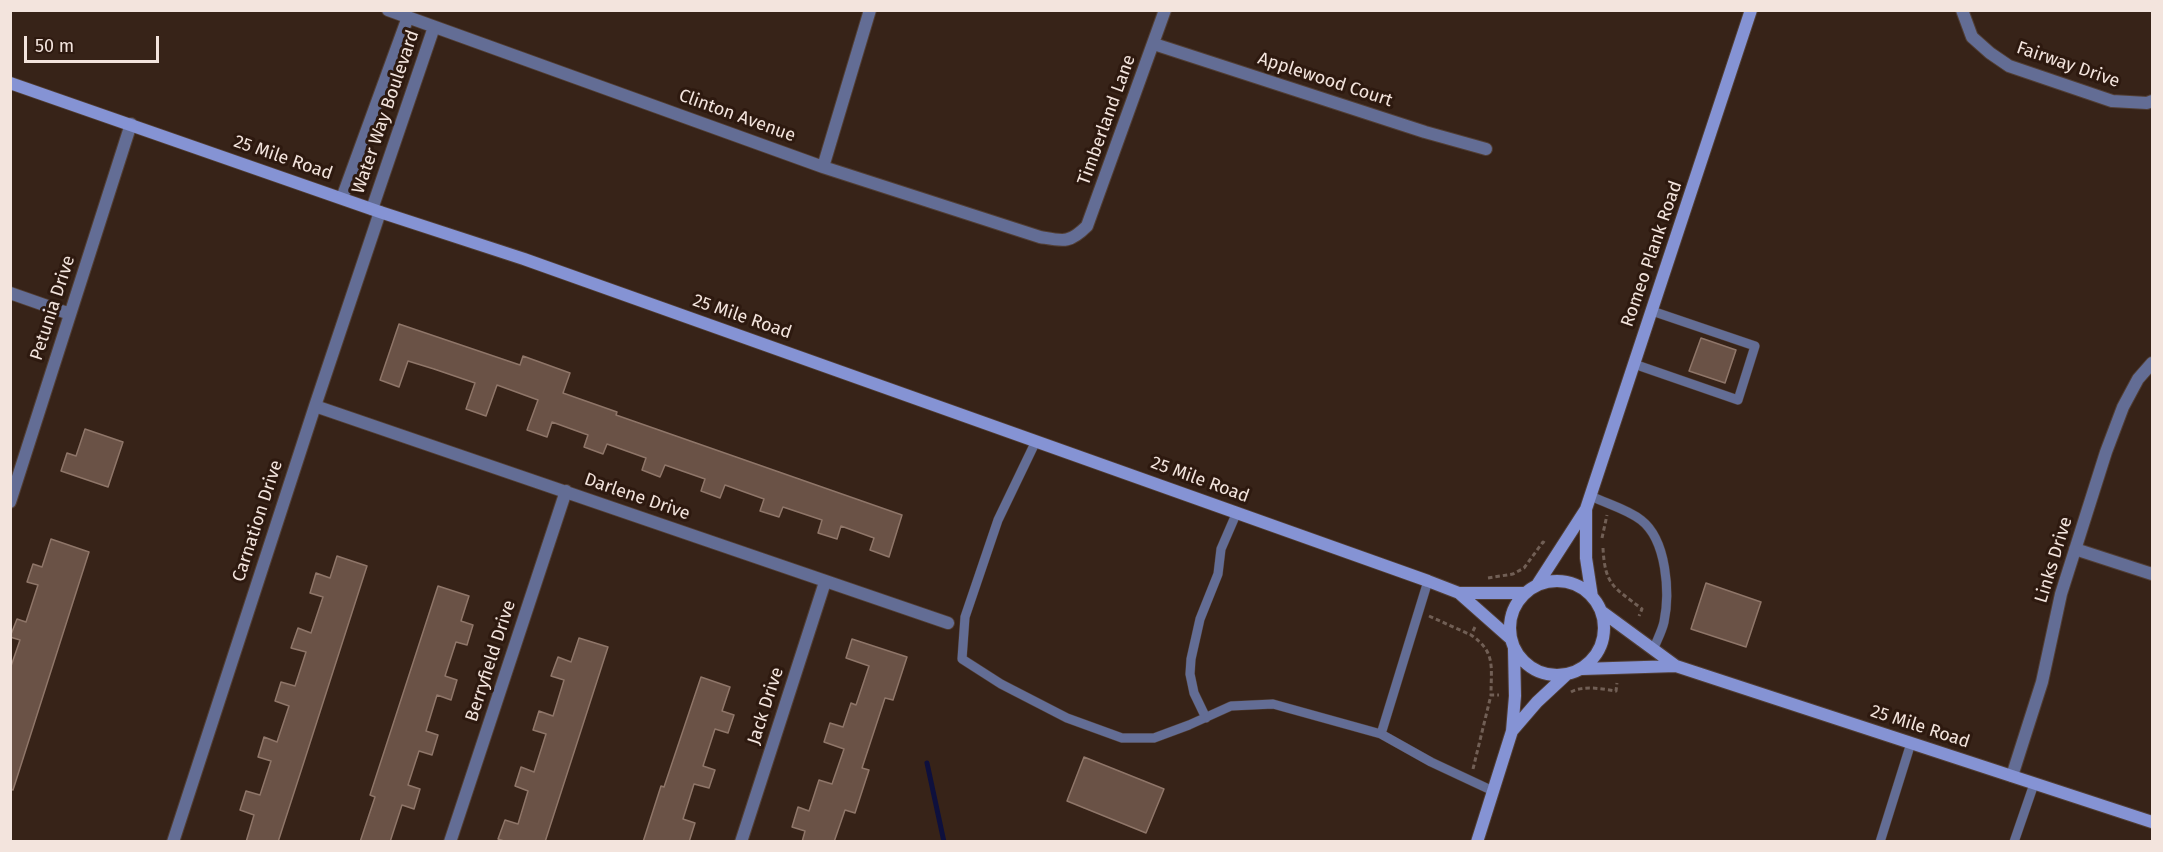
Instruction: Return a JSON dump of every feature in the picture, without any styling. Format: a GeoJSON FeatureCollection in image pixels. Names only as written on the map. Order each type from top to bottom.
{"type":"FeatureCollection","features":[{"type":"Feature","properties":{"kind":"street","name":"Clinton Avenue"},"geometry":{"type":"LineString","coordinates":[[388,10],[823,167],[1040,237],[1060,241],[1076,237]]}},
{"type":"Feature","properties":{"kind":"street"},"geometry":{"type":"LineString","coordinates":[[823,167],[870,10]]}},
{"type":"Feature","properties":{"kind":"street","name":"Timberland Lane"},"geometry":{"type":"LineString","coordinates":[[1076,237],[1087,226],[1165,10]]}},
{"type":"Feature","properties":{"kind":"street","name":"Romeo Plank Road"},"geometry":{"type":"LineString","coordinates":[[1537,585],[1586,509],[1591,496],[1751,10]]}},
{"type":"Feature","properties":{"kind":"street","name":"Fairway Drive"},"geometry":{"type":"LineString","coordinates":[[1962,10],[1972,37],[2009,66],[2112,101],[2147,103],[2152,101]]}},
{"type":"Feature","properties":{"kind":"street","name":"Water Way Boulevard"},"geometry":{"type":"LineString","coordinates":[[342,198],[408,17]]}},
{"type":"Feature","properties":{"kind":"street","name":"Water Way Boulevard"},"geometry":{"type":"LineString","coordinates":[[376,210],[434,27]]}},
{"type":"Feature","properties":{"kind":"street","name":"Applewood Court"},"geometry":{"type":"LineString","coordinates":[[1154,44],[1425,132],[1486,149]]}},
{"type":"Feature","properties":{"kind":"street","name":"25 Mile Road"},"geometry":{"type":"LineString","coordinates":[[10,83],[524,259],[1459,593],[1525,593]]}},
{"type":"Feature","properties":{"kind":"street","name":"Petunia Drive"},"geometry":{"type":"LineString","coordinates":[[10,502],[131,124]]}},
{"type":"Feature","properties":{"kind":"street","name":"Carnation Drive"},"geometry":{"type":"LineString","coordinates":[[173,842],[315,406],[376,210]]}},
{"type":"Feature","properties":{"kind":"street"},"geometry":{"type":"LineString","coordinates":[[10,293],[70,314]]}},
{"type":"Feature","properties":{"kind":"street","name":"Links Drive"},"geometry":{"type":"LineString","coordinates":[[2012,776],[2042,682],[2061,594],[2123,407],[2138,379],[2152,363]]}},
{"type":"Feature","properties":{"kind":"street","name":"Darlene Drive"},"geometry":{"type":"LineString","coordinates":[[315,406],[825,582],[948,622]]}},
{"type":"Feature","properties":{"kind":"street","name":"Berryfield Drive"},"geometry":{"type":"LineString","coordinates":[[450,842],[566,491]]}},
{"type":"Feature","properties":{"kind":"street","name":"Romeo Plank Road"},"geometry":{"type":"LineString","coordinates":[[1586,509],[1587,558],[1592,597]]}},
{"type":"Feature","properties":{"kind":"street"},"geometry":{"type":"LineString","coordinates":[[2075,549],[2152,574]]}},
{"type":"Feature","properties":{"kind":"street"},"geometry":{"type":"LineString","coordinates":[[1477,842],[1512,731],[1515,696],[1510,619],[1516,605],[1525,593],[1537,585],[1552,581],[1567,582],[1581,588],[1592,597],[1601,611],[1604,627],[1602,643],[1594,658],[1582,669],[1566,675],[1550,675],[1534,670],[1522,661],[1512,644]]}},
{"type":"Feature","properties":{"kind":"street","name":"Jack Drive"},"geometry":{"type":"LineString","coordinates":[[741,842],[825,582]]}},
{"type":"Feature","properties":{"kind":"street","name":"25 Mile Road"},"geometry":{"type":"LineString","coordinates":[[1459,593],[1512,644]]}},
{"type":"Feature","properties":{"kind":"street","name":"25 Mile Road"},"geometry":{"type":"LineString","coordinates":[[1601,611],[1676,666]]}},
{"type":"Feature","properties":{"kind":"street","name":"25 Mile Road"},"geometry":{"type":"LineString","coordinates":[[1582,669],[1676,666],[2152,822]]}},
{"type":"Feature","properties":{"kind":"street"},"geometry":{"type":"LineString","coordinates":[[1512,731],[1566,675]]}},
{"type":"Feature","properties":{"kind":"lane"},"geometry":{"type":"LineString","coordinates":[[1634,364],[1738,400],[1755,346],[1652,312]]}},
{"type":"Feature","properties":{"kind":"lane"},"geometry":{"type":"LineString","coordinates":[[1036,441],[998,520],[968,606],[962,659],[1001,684],[1067,718],[1122,738],[1154,738],[1231,706],[1273,704],[1381,734],[1431,762],[1493,791]]}},
{"type":"Feature","properties":{"kind":"lane"},"geometry":{"type":"LineString","coordinates":[[1591,496],[1642,521],[1657,538],[1665,567],[1666,594],[1664,622],[1654,648]]}},
{"type":"Feature","properties":{"kind":"lane"},"geometry":{"type":"LineString","coordinates":[[1206,718],[1194,693],[1190,674],[1191,659],[1200,618],[1218,574],[1221,549],[1237,512]]}},
{"type":"Feature","properties":{"kind":"lane"},"geometry":{"type":"LineString","coordinates":[[1381,734],[1428,581]]}},
{"type":"Feature","properties":{"kind":"lane"},"geometry":{"type":"LineString","coordinates":[[1880,842],[1911,743]]}},
{"type":"Feature","properties":{"kind":"lane"},"geometry":{"type":"LineString","coordinates":[[2014,842],[2034,784]]}},
{"type":"Feature","properties":{"kind":"path"},"geometry":{"type":"LineString","coordinates":[[1609,505],[1602,539],[1603,561],[1609,583],[1642,609],[1639,616]]}},
{"type":"Feature","properties":{"kind":"path"},"geometry":{"type":"LineString","coordinates":[[1487,582],[1488,576],[1513,574],[1524,568],[1543,543],[1551,547]]}},
{"type":"Feature","properties":{"kind":"path"},"geometry":{"type":"LineString","coordinates":[[1419,611],[1471,635],[1484,644],[1489,653],[1491,695],[1471,780]]}},
{"type":"Feature","properties":{"kind":"path"},"geometry":{"type":"LineString","coordinates":[[1471,635],[1475,627]]}},
{"type":"Feature","properties":{"kind":"path"},"geometry":{"type":"LineString","coordinates":[[1566,695],[1576,689],[1616,691],[1617,681]]}},
{"type":"Feature","properties":{"kind":"path"},"geometry":{"type":"LineString","coordinates":[[1491,695],[1499,695]]}},
{"type":"Feature","properties":{"kind":"building"},"geometry":{"type":"Polygon","coordinates":[[[399,324],[520,365],[523,356],[570,373],[563,393],[617,412],[616,415],[902,515],[889,557],[870,550],[874,538],[841,526],[837,539],[818,533],[822,520],[783,507],[779,517],[760,511],[764,499],[725,485],[720,498],[701,491],[705,479],[665,465],[660,477],[642,470],[646,458],[607,444],[603,454],[584,447],[588,435],[552,422],[547,437],[527,430],[538,400],[497,385],[486,416],[466,409],[475,383],[434,369],[408,361],[399,387],[380,380],[399,324]]]}},
{"type":"Feature","properties":{"kind":"building"},"geometry":{"type":"Polygon","coordinates":[[[1701,338],[1736,350],[1725,383],[1689,371],[1701,338]]]}},
{"type":"Feature","properties":{"kind":"building"},"geometry":{"type":"Polygon","coordinates":[[[85,429],[123,442],[108,487],[61,471],[67,453],[76,456],[85,429]]]}},
{"type":"Feature","properties":{"kind":"building"},"geometry":{"type":"Polygon","coordinates":[[[51,539],[89,552],[13,790],[10,789],[10,669],[20,640],[10,637],[17,619],[26,622],[38,585],[27,582],[33,564],[42,567],[51,539]]]}},
{"type":"Feature","properties":{"kind":"building"},"geometry":{"type":"Polygon","coordinates":[[[337,556],[367,566],[278,842],[246,842],[254,815],[240,810],[246,791],[260,795],[271,761],[258,757],[264,737],[277,742],[289,706],[275,701],[281,682],[295,686],[306,652],[291,648],[298,628],[311,633],[323,597],[310,593],[316,573],[330,578],[337,556]]]}},
{"type":"Feature","properties":{"kind":"building"},"geometry":{"type":"Polygon","coordinates":[[[1706,583],[1761,602],[1746,647],[1691,629],[1706,583]]]}},
{"type":"Feature","properties":{"kind":"building"},"geometry":{"type":"Polygon","coordinates":[[[438,586],[469,596],[461,621],[473,625],[467,645],[456,642],[445,676],[457,680],[451,700],[437,695],[426,731],[438,735],[432,755],[419,751],[408,785],[420,789],[414,809],[402,805],[390,842],[360,842],[375,797],[370,795],[438,586]]]}},
{"type":"Feature","properties":{"kind":"building"},"geometry":{"type":"Polygon","coordinates":[[[579,638],[608,647],[545,842],[507,842],[498,839],[505,820],[518,824],[528,791],[515,786],[521,767],[534,772],[546,734],[533,730],[539,711],[553,716],[564,680],[551,676],[558,657],[571,662],[579,638]]]}},
{"type":"Feature","properties":{"kind":"building"},"geometry":{"type":"Polygon","coordinates":[[[852,639],[907,657],[893,700],[885,698],[862,768],[869,770],[855,813],[845,810],[834,842],[802,842],[805,831],[792,827],[798,807],[809,811],[819,780],[832,784],[844,749],[824,742],[830,723],[843,727],[851,703],[856,705],[869,666],[846,658],[852,639]]]}},
{"type":"Feature","properties":{"kind":"building"},"geometry":{"type":"Polygon","coordinates":[[[701,677],[730,687],[722,711],[734,715],[728,733],[715,729],[703,766],[715,770],[709,788],[694,784],[683,819],[695,823],[689,842],[643,842],[661,786],[664,787],[701,677]]]}},
{"type":"Feature","properties":{"kind":"building"},"geometry":{"type":"Polygon","coordinates":[[[1084,757],[1164,789],[1146,833],[1067,801],[1084,757]]]}},
{"type":"Feature","properties":{"kind":"waterway"},"geometry":{"type":"LineString","coordinates":[[927,763],[944,842]]}}]}
